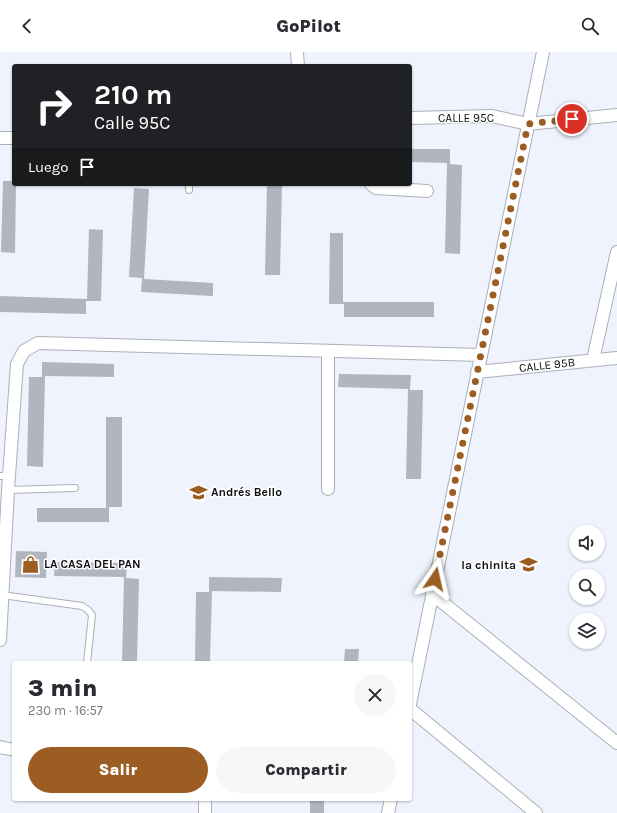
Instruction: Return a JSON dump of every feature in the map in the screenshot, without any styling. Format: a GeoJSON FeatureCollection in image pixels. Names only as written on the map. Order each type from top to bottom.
{"type":"FeatureCollection","features":[{"type":"Feature","properties":{"kind":"street"},"geometry":{"type":"LineString","coordinates":[[297,52],[298,64]]}},
{"type":"Feature","properties":{"kind":"street"},"geometry":{"type":"LineString","coordinates":[[412,694],[544,52]]}},
{"type":"Feature","properties":{"kind":"street","name":"CALLE 95C"},"geometry":{"type":"LineString","coordinates":[[412,118],[492,116],[528,124],[617,115]]}},
{"type":"Feature","properties":{"kind":"street"},"geometry":{"type":"LineString","coordinates":[[0,138],[12,138]]}},
{"type":"Feature","properties":{"kind":"street"},"geometry":{"type":"LineString","coordinates":[[374,186],[376,188],[427,191]]}},
{"type":"Feature","properties":{"kind":"street"},"geometry":{"type":"LineString","coordinates":[[593,360],[617,252]]}},
{"type":"Feature","properties":{"kind":"street"},"geometry":{"type":"LineString","coordinates":[[0,640],[1,595],[8,490],[4,476],[17,364],[24,351],[38,343],[481,355]]}},
{"type":"Feature","properties":{"kind":"street"},"geometry":{"type":"LineString","coordinates":[[328,351],[328,489]]}},
{"type":"Feature","properties":{"kind":"street","name":"CALLE 95B"},"geometry":{"type":"LineString","coordinates":[[477,372],[617,358]]}},
{"type":"Feature","properties":{"kind":"street"},"geometry":{"type":"LineString","coordinates":[[432,594],[617,743]]}},
{"type":"Feature","properties":{"kind":"street"},"geometry":{"type":"LineString","coordinates":[[412,710],[536,813]]}},
{"type":"Feature","properties":{"kind":"street"},"geometry":{"type":"LineString","coordinates":[[0,748],[12,750]]}},
{"type":"Feature","properties":{"kind":"street"},"geometry":{"type":"LineString","coordinates":[[205,801],[205,813]]}},
{"type":"Feature","properties":{"kind":"street"},"geometry":{"type":"LineString","coordinates":[[388,813],[391,801]]}},
{"type":"Feature","properties":{"kind":"lane"},"geometry":{"type":"LineString","coordinates":[[8,490],[75,488]]}},
{"type":"Feature","properties":{"kind":"lane"},"geometry":{"type":"LineString","coordinates":[[1,595],[82,606],[88,610],[92,615],[87,661]]}},
{"type":"Feature","properties":{"kind":"building"},"geometry":{"type":"Polygon","coordinates":[[[412,149],[450,149],[450,164],[462,165],[460,254],[445,253],[447,163],[412,162],[412,149]]]}},
{"type":"Feature","properties":{"kind":"building"},"geometry":{"type":"Polygon","coordinates":[[[3,181],[12,181],[12,186],[16,186],[15,253],[1,252],[3,181]]]}},
{"type":"Feature","properties":{"kind":"building"},"geometry":{"type":"Polygon","coordinates":[[[267,186],[282,186],[280,275],[265,275],[267,186]]]}},
{"type":"Feature","properties":{"kind":"building"},"geometry":{"type":"Polygon","coordinates":[[[134,188],[149,189],[144,279],[213,283],[213,296],[141,292],[142,278],[129,277],[134,188]]]}},
{"type":"Feature","properties":{"kind":"building"},"geometry":{"type":"Polygon","coordinates":[[[89,229],[103,230],[101,301],[86,301],[86,314],[0,312],[0,296],[87,299],[89,229]]]}},
{"type":"Feature","properties":{"kind":"building"},"geometry":{"type":"Polygon","coordinates":[[[330,233],[343,233],[343,302],[434,302],[434,317],[344,317],[344,304],[329,304],[330,233]]]}},
{"type":"Feature","properties":{"kind":"building"},"geometry":{"type":"Polygon","coordinates":[[[42,362],[114,364],[114,377],[45,376],[43,467],[27,466],[29,377],[42,377],[42,362]]]}},
{"type":"Feature","properties":{"kind":"building"},"geometry":{"type":"Polygon","coordinates":[[[339,374],[411,375],[410,390],[423,390],[421,479],[406,479],[408,389],[338,387],[339,374]]]}},
{"type":"Feature","properties":{"kind":"building"},"geometry":{"type":"Polygon","coordinates":[[[106,417],[122,417],[122,507],[109,507],[109,522],[37,522],[37,508],[106,508],[106,417]]]}},
{"type":"Feature","properties":{"kind":"building","name":"LA CASA DEL PAN"},"geometry":{"type":"Polygon","coordinates":[[[16,551],[47,552],[46,578],[15,577],[16,551]]]}},
{"type":"Feature","properties":{"kind":"building"},"geometry":{"type":"Polygon","coordinates":[[[55,562],[127,563],[126,578],[139,579],[137,661],[122,661],[124,577],[54,576],[55,562]]]}},
{"type":"Feature","properties":{"kind":"building"},"geometry":{"type":"Polygon","coordinates":[[[209,577],[282,578],[281,592],[212,591],[210,661],[195,661],[196,592],[209,592],[209,577]]]}},
{"type":"Feature","properties":{"kind":"building"},"geometry":{"type":"Polygon","coordinates":[[[345,649],[359,649],[358,661],[344,661],[345,649]]]}},
{"type":"Feature","properties":{"kind":"building"},"geometry":{"type":"Polygon","coordinates":[[[310,801],[324,801],[324,813],[310,813],[310,801]]]}},
{"type":"Feature","properties":{"kind":"place","name":"Andrés Bello"},"geometry":{"type":"Point","coordinates":[198,492]}},
{"type":"Feature","properties":{"kind":"place","name":"LA CASA DEL PAN"},"geometry":{"type":"Point","coordinates":[31,564]}},
{"type":"Feature","properties":{"kind":"place","name":"la chinita"},"geometry":{"type":"Point","coordinates":[529,565]}},
{"type":"Feature","properties":{"kind":"route"},"geometry":{"type":"LineString","coordinates":[[435,579],[528,124],[572,119]]}}]}
